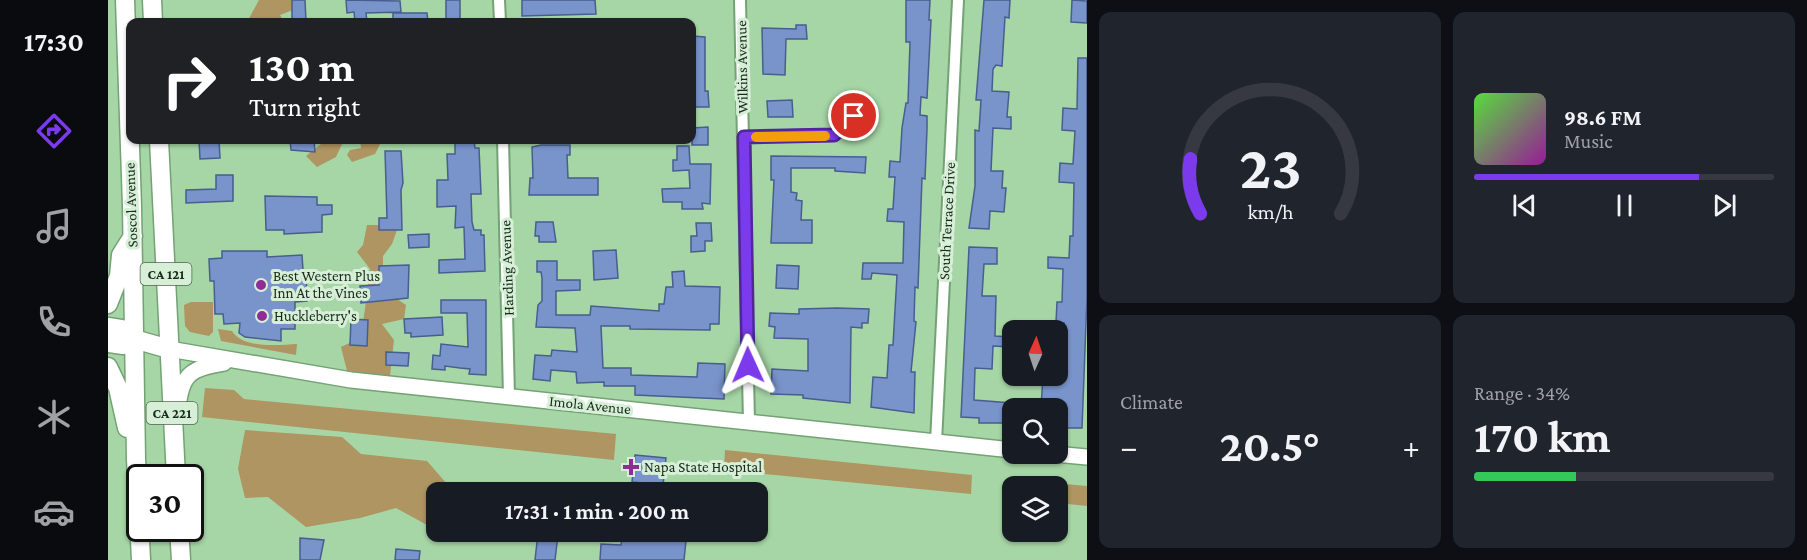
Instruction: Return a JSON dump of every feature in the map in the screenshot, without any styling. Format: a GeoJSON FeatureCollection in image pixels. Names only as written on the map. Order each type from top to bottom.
{"type":"FeatureCollection","features":[{"type":"Feature","properties":{"kind":"main road","name":"Soscol Avenue"},"geometry":{"type":"LineString","coordinates":[[124,0],[126,52]]}},
{"type":"Feature","properties":{"kind":"main road"},"geometry":{"type":"LineString","coordinates":[[152,0],[153,18]]}},
{"type":"Feature","properties":{"kind":"main road","name":"Soscol Avenue"},"geometry":{"type":"LineString","coordinates":[[130,144],[135,339]]}},
{"type":"Feature","properties":{"kind":"main road","name":"Soscol Avenue"},"geometry":{"type":"LineString","coordinates":[[159,144],[169,349]]}},
{"type":"Feature","properties":{"kind":"main road","name":"CA 121"},"geometry":{"type":"LineString","coordinates":[[108,304],[119,276],[120,255],[133,236]]}},
{"type":"Feature","properties":{"kind":"main road"},"geometry":{"type":"LineString","coordinates":[[108,327],[127,331],[135,339],[169,349]]}},
{"type":"Feature","properties":{"kind":"main road"},"geometry":{"type":"LineString","coordinates":[[108,343],[123,345],[135,339]]}},
{"type":"Feature","properties":{"kind":"main road","name":"CA 221"},"geometry":{"type":"LineString","coordinates":[[135,339],[137,464]]}},
{"type":"Feature","properties":{"kind":"main road","name":"CA 221"},"geometry":{"type":"LineString","coordinates":[[169,349],[175,464]]}},
{"type":"Feature","properties":{"kind":"main road"},"geometry":{"type":"LineString","coordinates":[[108,368],[121,400],[133,464]]}},
{"type":"Feature","properties":{"kind":"main road","name":"CA 221"},"geometry":{"type":"LineString","coordinates":[[140,542],[141,560]]}},
{"type":"Feature","properties":{"kind":"main road"},"geometry":{"type":"LineString","coordinates":[[180,542],[181,560]]}},
{"type":"Feature","properties":{"kind":"street"},"geometry":{"type":"LineString","coordinates":[[499,0],[500,18]]}},
{"type":"Feature","properties":{"kind":"street","name":"Wilkins Avenue"},"geometry":{"type":"LineString","coordinates":[[740,0],[748,422]]}},
{"type":"Feature","properties":{"kind":"street","name":"South Terrace Drive"},"geometry":{"type":"LineString","coordinates":[[936,442],[958,0]]}},
{"type":"Feature","properties":{"kind":"street"},"geometry":{"type":"LineString","coordinates":[[744,137],[834,135],[854,116]]}},
{"type":"Feature","properties":{"kind":"street","name":"Harding Avenue"},"geometry":{"type":"LineString","coordinates":[[502,144],[508,397]]}},
{"type":"Feature","properties":{"kind":"street","name":"Imola Avenue"},"geometry":{"type":"LineString","coordinates":[[169,349],[351,380],[1002,449]]}},
{"type":"Feature","properties":{"kind":"street"},"geometry":{"type":"LineString","coordinates":[[174,447],[179,395],[186,378],[198,368],[237,361]]}},
{"type":"Feature","properties":{"kind":"street"},"geometry":{"type":"LineString","coordinates":[[1068,456],[1087,458]]}},
{"type":"Feature","properties":{"kind":"shaded area"},"geometry":{"type":"Polygon","coordinates":[[[259,0],[297,0],[298,8],[280,15],[282,18],[249,18],[259,0]]]}},
{"type":"Feature","properties":{"kind":"shaded area"},"geometry":{"type":"Polygon","coordinates":[[[321,144],[342,144],[336,157],[317,167],[306,156],[321,144]]]}},
{"type":"Feature","properties":{"kind":"shaded area"},"geometry":{"type":"Polygon","coordinates":[[[360,144],[380,144],[375,154],[352,162],[347,155],[350,150],[361,148],[360,144]]]}},
{"type":"Feature","properties":{"kind":"shaded area"},"geometry":{"type":"Polygon","coordinates":[[[367,225],[390,225],[397,230],[392,244],[383,256],[383,278],[390,294],[406,305],[404,319],[382,324],[394,340],[390,376],[368,377],[347,371],[341,347],[358,338],[362,326],[370,269],[357,252],[363,245],[367,225]]]}},
{"type":"Feature","properties":{"kind":"shaded area"},"geometry":{"type":"Polygon","coordinates":[[[191,302],[213,302],[213,332],[209,336],[190,332],[185,326],[184,305],[191,302]]]}},
{"type":"Feature","properties":{"kind":"shaded area"},"geometry":{"type":"Polygon","coordinates":[[[218,329],[232,331],[244,341],[262,345],[297,344],[296,355],[221,341],[218,329]]]}},
{"type":"Feature","properties":{"kind":"shaded area"},"geometry":{"type":"Polygon","coordinates":[[[205,388],[234,390],[244,399],[616,434],[614,460],[202,417],[205,388]]]}},
{"type":"Feature","properties":{"kind":"shaded area"},"geometry":{"type":"Polygon","coordinates":[[[245,430],[342,437],[361,454],[427,461],[445,482],[426,482],[426,524],[396,508],[360,518],[306,527],[268,497],[245,498],[238,469],[245,430]]]}},
{"type":"Feature","properties":{"kind":"shaded area"},"geometry":{"type":"Polygon","coordinates":[[[725,450],[972,475],[971,494],[724,470],[725,450]]]}},
{"type":"Feature","properties":{"kind":"shaded area"},"geometry":{"type":"Polygon","coordinates":[[[1068,484],[1087,486],[1087,506],[1068,504],[1068,484]]]}},
{"type":"Feature","properties":{"kind":"building"},"geometry":{"type":"Polygon","coordinates":[[[292,0],[305,0],[306,18],[292,18],[292,0]]]}},
{"type":"Feature","properties":{"kind":"building"},"geometry":{"type":"Polygon","coordinates":[[[346,0],[400,1],[401,12],[366,13],[367,18],[355,18],[354,12],[347,13],[346,0]]]}},
{"type":"Feature","properties":{"kind":"building"},"geometry":{"type":"Polygon","coordinates":[[[446,0],[460,0],[460,18],[446,18],[446,0]]]}},
{"type":"Feature","properties":{"kind":"building"},"geometry":{"type":"Polygon","coordinates":[[[522,0],[595,0],[596,14],[522,16],[522,0]]]}},
{"type":"Feature","properties":{"kind":"building"},"geometry":{"type":"Polygon","coordinates":[[[906,0],[930,0],[929,20],[931,20],[927,98],[921,97],[920,115],[927,116],[927,129],[911,372],[915,372],[914,413],[871,407],[873,377],[887,378],[889,345],[893,345],[897,275],[872,273],[871,279],[862,279],[863,263],[903,263],[904,222],[887,221],[888,209],[893,209],[895,177],[889,177],[890,161],[900,162],[902,128],[906,103],[908,103],[910,42],[906,42],[906,0]]]}},
{"type":"Feature","properties":{"kind":"building"},"geometry":{"type":"Polygon","coordinates":[[[984,0],[1010,0],[1009,18],[1005,17],[1002,66],[996,65],[993,69],[992,91],[1009,92],[1007,117],[1011,117],[1011,129],[993,128],[991,171],[1003,171],[1002,188],[1006,188],[1004,212],[990,211],[989,229],[969,228],[975,186],[975,130],[979,131],[981,100],[976,100],[984,0]]]}},
{"type":"Feature","properties":{"kind":"building"},"geometry":{"type":"Polygon","coordinates":[[[1072,0],[1087,1],[1087,23],[1071,22],[1072,0]]]}},
{"type":"Feature","properties":{"kind":"building"},"geometry":{"type":"Polygon","coordinates":[[[393,13],[427,13],[428,18],[393,18],[393,13]]]}},
{"type":"Feature","properties":{"kind":"building"},"geometry":{"type":"Polygon","coordinates":[[[796,25],[806,25],[807,39],[786,39],[785,75],[763,74],[762,28],[796,29],[796,25]]]}},
{"type":"Feature","properties":{"kind":"building"},"geometry":{"type":"Polygon","coordinates":[[[696,36],[705,37],[705,91],[708,91],[709,107],[696,107],[696,36]]]}},
{"type":"Feature","properties":{"kind":"building"},"geometry":{"type":"Polygon","coordinates":[[[1078,58],[1087,58],[1087,297],[1082,428],[1068,428],[1068,398],[1042,398],[1042,386],[1068,386],[1068,320],[1056,320],[1057,302],[1062,302],[1063,269],[1048,268],[1048,257],[1069,258],[1070,236],[1073,236],[1074,183],[1059,182],[1060,163],[1073,164],[1075,131],[1062,130],[1063,108],[1077,109],[1078,58]]]}},
{"type":"Feature","properties":{"kind":"building"},"geometry":{"type":"Polygon","coordinates":[[[792,100],[793,117],[768,117],[767,101],[792,100]]]}},
{"type":"Feature","properties":{"kind":"building"},"geometry":{"type":"Polygon","coordinates":[[[708,127],[708,145],[692,145],[696,144],[696,128],[708,127]]]}},
{"type":"Feature","properties":{"kind":"building"},"geometry":{"type":"Polygon","coordinates":[[[199,144],[219,144],[220,158],[200,159],[199,144]]]}},
{"type":"Feature","properties":{"kind":"building"},"geometry":{"type":"Polygon","coordinates":[[[290,144],[314,144],[315,152],[291,150],[290,144]]]}},
{"type":"Feature","properties":{"kind":"building"},"geometry":{"type":"Polygon","coordinates":[[[455,144],[474,144],[475,148],[479,148],[481,194],[471,194],[472,222],[474,230],[481,230],[481,235],[484,235],[485,271],[439,273],[439,260],[465,259],[464,227],[455,228],[456,206],[437,207],[437,180],[448,180],[447,154],[455,154],[455,144]]]}},
{"type":"Feature","properties":{"kind":"building"},"geometry":{"type":"Polygon","coordinates":[[[570,145],[570,155],[567,155],[568,178],[598,178],[598,195],[529,195],[530,178],[533,178],[532,147],[570,145]]]}},
{"type":"Feature","properties":{"kind":"building"},"geometry":{"type":"Polygon","coordinates":[[[677,146],[689,146],[690,164],[711,164],[710,204],[702,203],[703,209],[682,209],[682,202],[663,202],[662,189],[690,188],[689,170],[673,171],[673,160],[677,160],[677,146]]]}},
{"type":"Feature","properties":{"kind":"building"},"geometry":{"type":"Polygon","coordinates":[[[385,151],[401,151],[402,230],[379,230],[379,218],[387,218],[385,151]]]}},
{"type":"Feature","properties":{"kind":"building"},"geometry":{"type":"Polygon","coordinates":[[[771,156],[866,157],[865,173],[835,171],[835,168],[791,168],[791,192],[797,193],[796,200],[802,201],[801,220],[812,220],[812,243],[771,243],[774,180],[771,180],[771,156]]]}},
{"type":"Feature","properties":{"kind":"building"},"geometry":{"type":"Polygon","coordinates":[[[216,175],[233,175],[233,201],[186,203],[186,190],[216,189],[216,175]]]}},
{"type":"Feature","properties":{"kind":"building"},"geometry":{"type":"Polygon","coordinates":[[[265,196],[317,197],[317,205],[332,205],[332,214],[322,215],[322,232],[284,234],[284,230],[266,230],[265,196]]]}},
{"type":"Feature","properties":{"kind":"building"},"geometry":{"type":"Polygon","coordinates":[[[536,222],[553,222],[556,242],[539,242],[539,236],[535,236],[536,222]]]}},
{"type":"Feature","properties":{"kind":"building"},"geometry":{"type":"Polygon","coordinates":[[[696,223],[711,223],[712,241],[705,241],[705,251],[691,252],[691,236],[697,236],[696,223]]]}},
{"type":"Feature","properties":{"kind":"building"},"geometry":{"type":"Polygon","coordinates":[[[429,234],[429,247],[409,248],[408,235],[429,234]]]}},
{"type":"Feature","properties":{"kind":"building"},"geometry":{"type":"Polygon","coordinates":[[[969,247],[997,248],[997,264],[984,264],[982,296],[996,296],[995,336],[1002,336],[1002,346],[993,346],[992,369],[975,368],[974,400],[1002,402],[1002,423],[979,423],[979,418],[961,417],[969,247]]]}},
{"type":"Feature","properties":{"kind":"building"},"geometry":{"type":"Polygon","coordinates":[[[616,250],[618,278],[594,280],[593,251],[616,250]]]}},
{"type":"Feature","properties":{"kind":"building","name":"Best Western Plus Inn At the Vines"},"geometry":{"type":"Polygon","coordinates":[[[222,251],[267,251],[267,257],[302,255],[303,270],[306,270],[307,301],[295,302],[295,329],[281,329],[281,341],[245,337],[239,333],[240,323],[224,324],[223,314],[215,314],[214,281],[210,281],[209,259],[222,258],[222,251]]]}},
{"type":"Feature","properties":{"kind":"building"},"geometry":{"type":"Polygon","coordinates":[[[537,261],[557,261],[557,280],[580,280],[580,290],[556,291],[556,315],[590,315],[591,306],[659,311],[659,304],[664,304],[666,287],[673,287],[672,272],[684,271],[685,286],[720,287],[719,324],[710,324],[710,330],[630,329],[630,326],[601,326],[603,368],[631,368],[631,375],[697,377],[698,363],[725,364],[724,399],[635,395],[635,386],[604,386],[604,382],[577,383],[576,372],[551,370],[550,381],[533,379],[535,355],[551,356],[552,350],[577,352],[575,328],[536,327],[538,305],[542,301],[542,278],[541,272],[537,272],[537,261]]]}},
{"type":"Feature","properties":{"kind":"building"},"geometry":{"type":"Polygon","coordinates":[[[409,265],[408,298],[361,303],[360,286],[379,285],[379,266],[409,265]]]}},
{"type":"Feature","properties":{"kind":"building"},"geometry":{"type":"Polygon","coordinates":[[[777,265],[799,266],[798,289],[776,288],[777,265]]]}},
{"type":"Feature","properties":{"kind":"building"},"geometry":{"type":"Polygon","coordinates":[[[441,300],[486,300],[486,375],[469,374],[470,369],[445,366],[445,370],[432,369],[433,355],[440,356],[441,344],[468,347],[467,313],[441,313],[441,300]]]}},
{"type":"Feature","properties":{"kind":"building"},"geometry":{"type":"Polygon","coordinates":[[[799,309],[869,309],[868,323],[862,323],[862,328],[851,327],[850,403],[803,398],[803,395],[771,394],[772,369],[808,371],[808,339],[774,338],[775,327],[769,326],[770,313],[799,314],[799,309]]]}},
{"type":"Feature","properties":{"kind":"building"},"geometry":{"type":"Polygon","coordinates":[[[442,317],[443,335],[411,337],[411,333],[405,333],[404,319],[442,317]]]}},
{"type":"Feature","properties":{"kind":"building"},"geometry":{"type":"Polygon","coordinates":[[[351,319],[368,320],[367,346],[350,345],[351,319]]]}},
{"type":"Feature","properties":{"kind":"building"},"geometry":{"type":"Polygon","coordinates":[[[386,352],[409,353],[408,366],[386,365],[386,352]]]}},
{"type":"Feature","properties":{"kind":"building"},"geometry":{"type":"Polygon","coordinates":[[[635,455],[666,458],[663,482],[632,482],[635,455]]]}},
{"type":"Feature","properties":{"kind":"building"},"geometry":{"type":"Polygon","coordinates":[[[300,538],[324,540],[320,560],[300,560],[300,538]]]}},
{"type":"Feature","properties":{"kind":"building"},"geometry":{"type":"Polygon","coordinates":[[[537,542],[557,542],[555,560],[535,560],[537,542]]]}},
{"type":"Feature","properties":{"kind":"building"},"geometry":{"type":"Polygon","coordinates":[[[621,542],[686,542],[684,560],[600,560],[601,544],[621,545],[621,542]]]}},
{"type":"Feature","properties":{"kind":"building"},"geometry":{"type":"Polygon","coordinates":[[[396,549],[420,551],[419,560],[395,560],[396,549]]]}},
{"type":"Feature","properties":{"kind":"slow traffic"},"geometry":{"type":"LineString","coordinates":[[756,137],[825,136]]}},
{"type":"Feature","properties":{"kind":"place","name":"Best Western Plus Inn At the Vines"},"geometry":{"type":"Point","coordinates":[261,285]}},
{"type":"Feature","properties":{"kind":"place","name":"Huckleberry's"},"geometry":{"type":"Point","coordinates":[262,316]}},
{"type":"Feature","properties":{"kind":"place","name":"Napa State Hospital"},"geometry":{"type":"Point","coordinates":[631,467]}},
{"type":"Feature","properties":{"kind":"route"},"geometry":{"type":"LineString","coordinates":[[748,365],[744,137],[834,135],[854,116]]}}]}
